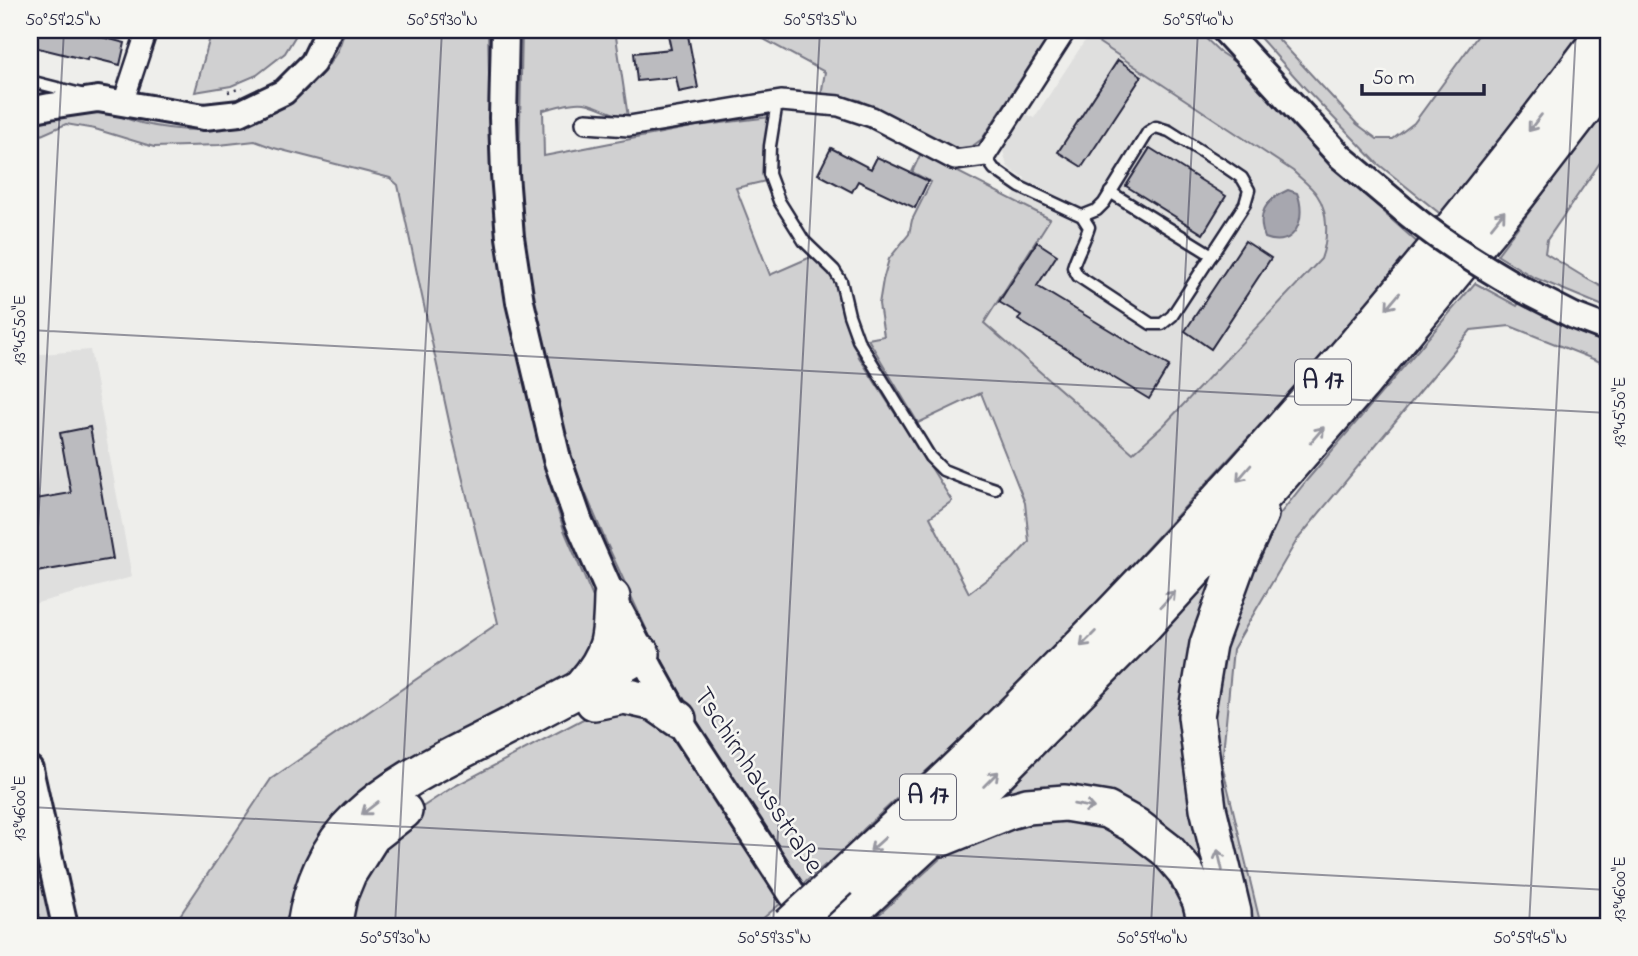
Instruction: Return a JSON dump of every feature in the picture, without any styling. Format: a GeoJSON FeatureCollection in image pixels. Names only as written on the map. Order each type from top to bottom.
{"type":"FeatureCollection","features":[{"type":"Feature","properties":{"kind":"highway","name":"A 17"},"geometry":{"type":"LineString","coordinates":[[845,904],[926,800],[1126,600],[1239,478],[1437,247],[1606,30]]}},
{"type":"Feature","properties":{"kind":"highway","name":"A 17"},"geometry":{"type":"LineString","coordinates":[[789,926],[845,904],[925,844],[1143,626],[1274,484],[1422,312],[1518,195],[1608,78]]}},
{"type":"Feature","properties":{"kind":"highway"},"geometry":{"type":"LineString","coordinates":[[1234,926],[1208,808],[1196,716],[1208,644],[1237,564],[1274,484]]}},
{"type":"Feature","properties":{"kind":"highway"},"geometry":{"type":"LineString","coordinates":[[585,697],[606,653],[611,634],[612,597]]}},
{"type":"Feature","properties":{"kind":"highway"},"geometry":{"type":"LineString","coordinates":[[333,926],[339,896],[348,874],[372,836],[443,785],[646,662]]}},
{"type":"Feature","properties":{"kind":"highway"},"geometry":{"type":"LineString","coordinates":[[305,926],[312,893],[334,846],[356,819],[418,773],[585,697],[624,696],[655,703],[678,719]]}},
{"type":"Feature","properties":{"kind":"highway"},"geometry":{"type":"LineString","coordinates":[[925,844],[1027,806],[1065,803],[1107,810],[1136,826],[1167,850],[1185,870],[1200,900],[1207,926]]}},
{"type":"Feature","properties":{"kind":"main road","name":"Tschirnhausstraße"},"geometry":{"type":"LineString","coordinates":[[505,30],[503,118],[510,237],[520,302],[557,459],[579,522],[612,597],[646,662],[678,719],[813,926]]}},
{"type":"Feature","properties":{"kind":"street"},"geometry":{"type":"LineString","coordinates":[[123,103],[147,30]]}},
{"type":"Feature","properties":{"kind":"street"},"geometry":{"type":"LineString","coordinates":[[30,110],[98,99],[204,117],[240,113],[284,92],[313,63],[330,30]]}},
{"type":"Feature","properties":{"kind":"street"},"geometry":{"type":"LineString","coordinates":[[586,123],[629,126],[777,102],[839,106],[872,117],[955,160],[985,156],[1066,30]]}},
{"type":"Feature","properties":{"kind":"street"},"geometry":{"type":"LineString","coordinates":[[1224,30],[1341,157],[1411,218],[1523,290],[1574,316],[1608,329]]}},
{"type":"Feature","properties":{"kind":"street"},"geometry":{"type":"LineString","coordinates":[[30,769],[65,926]]}},
{"type":"Feature","properties":{"kind":"lane"},"geometry":{"type":"LineString","coordinates":[[30,81],[98,99]]}},
{"type":"Feature","properties":{"kind":"lane"},"geometry":{"type":"LineString","coordinates":[[777,102],[769,146],[769,174],[779,201],[804,241],[834,270],[841,281],[858,340],[930,457],[943,470],[995,489]]}},
{"type":"Feature","properties":{"kind":"lane"},"geometry":{"type":"LineString","coordinates":[[985,156],[994,169],[1020,187],[1082,216],[1089,227],[1073,267],[1078,276],[1151,324],[1162,324],[1172,316],[1245,204],[1249,190],[1242,178],[1169,131],[1156,127],[1148,132],[1104,203],[1097,210],[1082,216]]}},
{"type":"Feature","properties":{"kind":"lane"},"geometry":{"type":"LineString","coordinates":[[1110,192],[1212,255]]}},
{"type":"Feature","properties":{"kind":"path"},"geometry":{"type":"LineString","coordinates":[[220,95],[250,84]]}},
{"type":"Feature","properties":{"kind":"shaded area"},"geometry":{"type":"Polygon","coordinates":[[[212,30],[299,30],[285,53],[257,75],[231,86],[195,92],[212,30]]]}},
{"type":"Feature","properties":{"kind":"shaded area"},"geometry":{"type":"Polygon","coordinates":[[[345,30],[488,30],[491,161],[510,300],[542,460],[564,530],[598,609],[594,661],[412,768],[299,926],[173,926],[271,779],[498,623],[452,435],[398,185],[390,178],[255,141],[154,147],[95,129],[66,124],[30,140],[30,120],[95,112],[168,128],[217,129],[240,124],[263,117],[303,93],[335,55],[345,30]]]}},
{"type":"Feature","properties":{"kind":"shaded area"},"geometry":{"type":"Polygon","coordinates":[[[522,30],[615,30],[628,117],[583,103],[543,110],[544,156],[697,126],[770,117],[763,153],[766,181],[736,188],[770,275],[811,257],[836,277],[845,321],[859,357],[952,501],[930,517],[969,593],[1013,559],[1029,542],[1025,503],[981,393],[918,423],[868,339],[884,336],[879,304],[889,259],[909,234],[912,220],[931,182],[912,172],[921,153],[1050,219],[984,323],[1133,453],[1164,425],[1321,259],[1326,235],[1325,218],[1317,195],[1293,171],[1083,30],[1197,30],[1221,53],[1259,78],[1385,208],[1383,212],[1419,244],[1301,380],[1106,593],[993,709],[864,829],[828,867],[825,865],[801,886],[688,707],[655,648],[568,452],[530,300],[521,235],[519,167],[522,30]]]}},
{"type":"Feature","properties":{"kind":"shaded area"},"geometry":{"type":"Polygon","coordinates":[[[747,30],[1053,30],[982,139],[970,148],[956,149],[859,100],[821,95],[825,72],[747,30]]]}},
{"type":"Feature","properties":{"kind":"shaded area"},"geometry":{"type":"Polygon","coordinates":[[[1253,30],[1270,30],[1357,124],[1377,139],[1393,139],[1414,123],[1482,30],[1587,30],[1443,216],[1377,163],[1253,30]]]}},
{"type":"Feature","properties":{"kind":"shaded area"},"geometry":{"type":"Polygon","coordinates":[[[1092,38],[1293,171],[1318,196],[1324,211],[1326,228],[1326,247],[1321,259],[1164,425],[1133,453],[984,323],[1050,219],[1012,199],[1025,178],[1007,166],[1003,151],[1005,142],[1023,113],[1034,118],[1084,42],[1092,38]]]}},
{"type":"Feature","properties":{"kind":"shaded area"},"geometry":{"type":"Polygon","coordinates":[[[1608,106],[1608,151],[1547,240],[1545,253],[1608,290],[1608,308],[1533,277],[1497,255],[1608,106]]]}},
{"type":"Feature","properties":{"kind":"shaded area"},"geometry":{"type":"Polygon","coordinates":[[[1288,190],[1297,193],[1300,202],[1301,212],[1296,229],[1284,239],[1265,238],[1262,229],[1264,209],[1273,198],[1288,190]]]}},
{"type":"Feature","properties":{"kind":"shaded area"},"geometry":{"type":"Polygon","coordinates":[[[1475,283],[1517,306],[1521,300],[1608,338],[1608,365],[1510,326],[1471,330],[1297,540],[1233,649],[1222,764],[1261,926],[1244,926],[1208,760],[1217,637],[1276,519],[1475,283]]]}},
{"type":"Feature","properties":{"kind":"shaded area"},"geometry":{"type":"Polygon","coordinates":[[[90,350],[132,577],[30,605],[30,355],[90,350]]]}},
{"type":"Feature","properties":{"kind":"shaded area"},"geometry":{"type":"Polygon","coordinates":[[[1225,566],[1207,618],[1224,905],[1146,823],[989,810],[1225,566]]]}},
{"type":"Feature","properties":{"kind":"shaded area"},"geometry":{"type":"Polygon","coordinates":[[[627,703],[669,728],[780,904],[754,926],[343,926],[348,900],[401,821],[453,787],[610,705],[627,703]]]}},
{"type":"Feature","properties":{"kind":"shaded area"},"geometry":{"type":"Polygon","coordinates":[[[1102,817],[1163,857],[1199,926],[876,926],[873,920],[944,855],[992,824],[1102,817]]]}},
{"type":"Feature","properties":{"kind":"shaded area"},"geometry":{"type":"Polygon","coordinates":[[[30,819],[58,926],[41,926],[30,873],[30,819]]]}},
{"type":"Feature","properties":{"kind":"building"},"geometry":{"type":"Polygon","coordinates":[[[30,30],[75,30],[125,43],[120,65],[30,46],[30,30]]]}},
{"type":"Feature","properties":{"kind":"building"},"geometry":{"type":"Polygon","coordinates":[[[667,30],[687,30],[698,88],[679,92],[676,77],[637,81],[634,53],[671,49],[667,30]]]}},
{"type":"Feature","properties":{"kind":"building"},"geometry":{"type":"Polygon","coordinates":[[[1118,60],[1142,76],[1082,167],[1058,152],[1118,60]]]}},
{"type":"Feature","properties":{"kind":"building"},"geometry":{"type":"Polygon","coordinates":[[[831,148],[871,169],[877,157],[928,181],[915,208],[858,181],[852,192],[818,174],[831,148]]]}},
{"type":"Feature","properties":{"kind":"building"},"geometry":{"type":"Polygon","coordinates":[[[1150,148],[1226,196],[1203,234],[1126,186],[1150,148]]]}},
{"type":"Feature","properties":{"kind":"building"},"geometry":{"type":"Polygon","coordinates":[[[1245,241],[1271,258],[1211,349],[1185,331],[1245,241]]]}},
{"type":"Feature","properties":{"kind":"building"},"geometry":{"type":"Polygon","coordinates":[[[1037,242],[1057,255],[1037,286],[1169,366],[1149,399],[1018,320],[1021,315],[999,302],[1037,242]]]}},
{"type":"Feature","properties":{"kind":"building"},"geometry":{"type":"Polygon","coordinates":[[[90,427],[113,559],[30,573],[30,500],[71,493],[60,433],[90,427]]]}}]}
